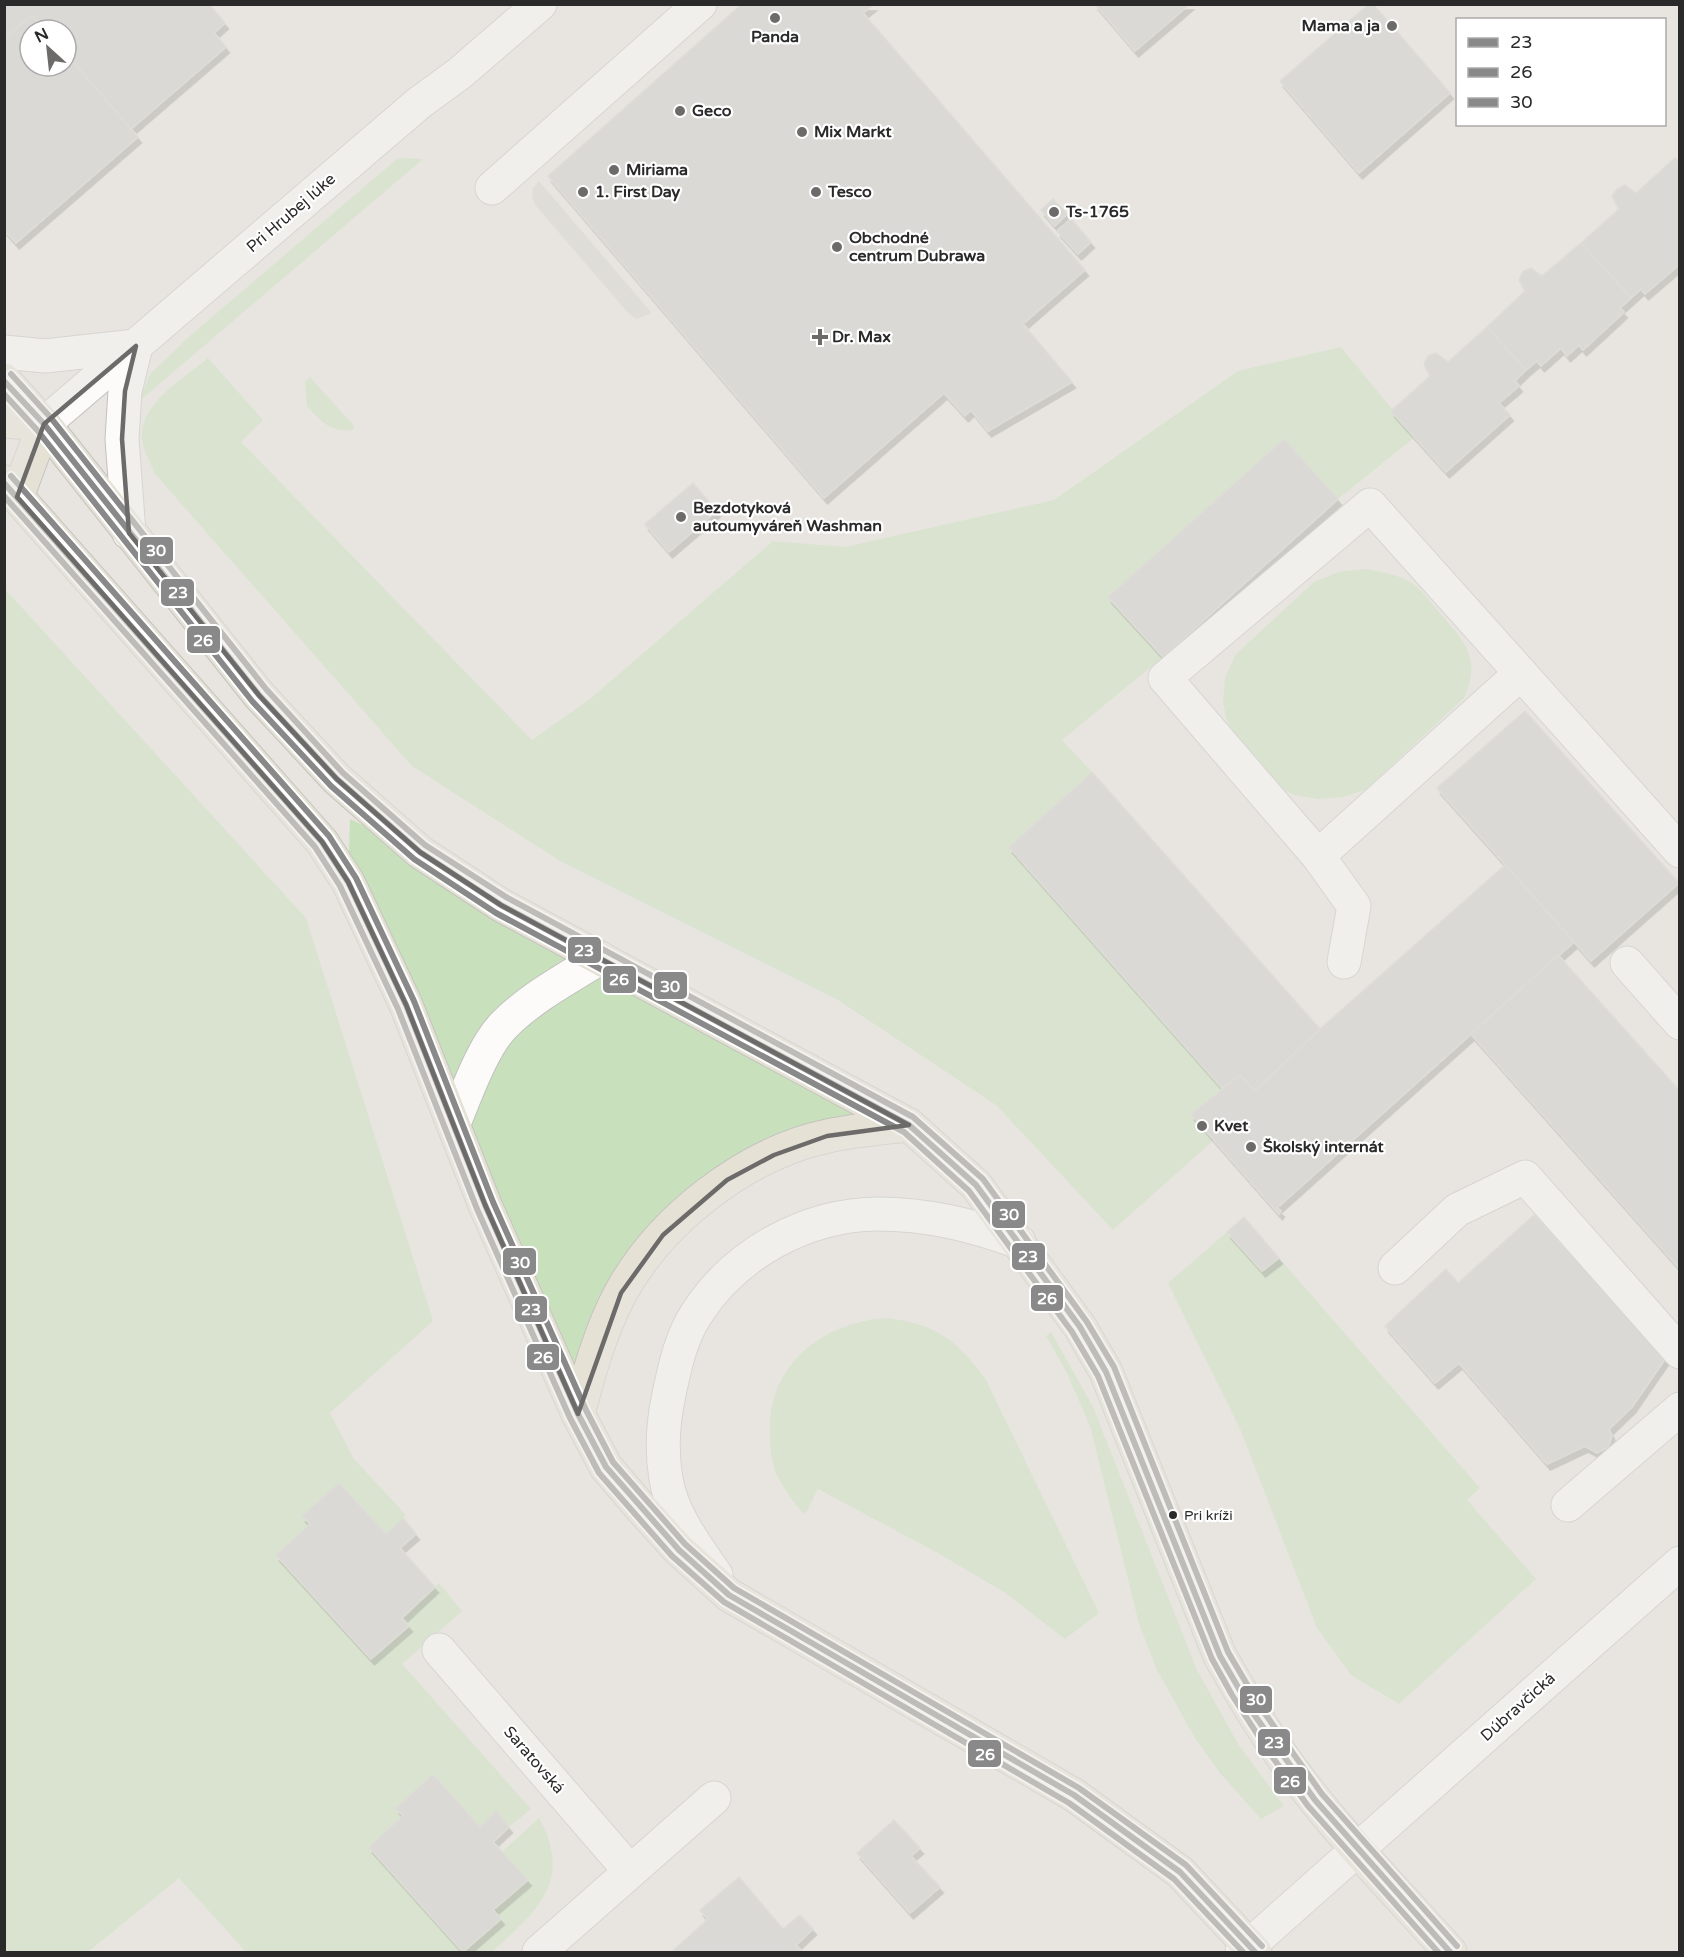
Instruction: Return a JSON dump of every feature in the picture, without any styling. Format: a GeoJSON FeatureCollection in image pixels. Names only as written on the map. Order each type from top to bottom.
{"type":"FeatureCollection","features":[{"type":"Feature","properties":{"kind":"main road"},"geometry":{"type":"LineString","coordinates":[[4,380],[45,424],[259,695],[337,779],[420,852],[501,905],[909,1125],[976,1185],[1080,1327],[1106,1372],[1220,1656],[1276,1748],[1356,1849],[1450,1953]]}},
{"type":"Feature","properties":{"kind":"main road"},"geometry":{"type":"LineString","coordinates":[[4,421],[45,424]]}},
{"type":"Feature","properties":{"kind":"main road"},"geometry":{"type":"LineString","coordinates":[[45,424],[11,489],[321,842],[348,882],[406,1005],[485,1205],[578,1414],[606,1467],[679,1550],[729,1595],[1074,1795],[1180,1872],[1249,1950]]}},
{"type":"Feature","properties":{"kind":"main road"},"geometry":{"type":"LineString","coordinates":[[578,1414],[590,1368],[621,1293],[663,1235],[682,1215],[727,1180],[774,1155],[827,1136],[909,1125]]}},
{"type":"Feature","properties":{"kind":"street","name":"Pri Hrubej lúke"},"geometry":{"type":"LineString","coordinates":[[45,424],[419,103],[460,73],[540,4]]}},
{"type":"Feature","properties":{"kind":"street"},"geometry":{"type":"LineString","coordinates":[[492,188],[700,4]]}},
{"type":"Feature","properties":{"kind":"street"},"geometry":{"type":"LineString","coordinates":[[4,352],[45,356],[136,346],[125,391],[123,439],[129,532]]}},
{"type":"Feature","properties":{"kind":"street"},"geometry":{"type":"LineString","coordinates":[[1344,962],[1354,906],[1318,856],[1165,678],[1370,505],[1680,851]]}},
{"type":"Feature","properties":{"kind":"street"},"geometry":{"type":"LineString","coordinates":[[1318,856],[1521,673]]}},
{"type":"Feature","properties":{"kind":"street"},"geometry":{"type":"LineString","coordinates":[[454,1123],[478,1066],[503,1025],[551,988],[600,958]]}},
{"type":"Feature","properties":{"kind":"street"},"geometry":{"type":"LineString","coordinates":[[1627,963],[1680,1023]]}},
{"type":"Feature","properties":{"kind":"street"},"geometry":{"type":"LineString","coordinates":[[1395,1268],[1457,1210],[1525,1177],[1680,1352]]}},
{"type":"Feature","properties":{"kind":"street"},"geometry":{"type":"LineString","coordinates":[[729,1595],[690,1538],[676,1510],[666,1481],[663,1452],[663,1422],[675,1365],[697,1313],[714,1292],[732,1271],[764,1247],[808,1227],[836,1220],[876,1214],[920,1217],[968,1224],[1019,1242]]}},
{"type":"Feature","properties":{"kind":"street"},"geometry":{"type":"LineString","coordinates":[[1568,1505],[1680,1409]]}},
{"type":"Feature","properties":{"kind":"street","name":"Dúbravčická"},"geometry":{"type":"LineString","coordinates":[[1249,1950],[1356,1849],[1680,1563]]}},
{"type":"Feature","properties":{"kind":"street","name":"Saratovská"},"geometry":{"type":"LineString","coordinates":[[439,1650],[629,1870]]}},
{"type":"Feature","properties":{"kind":"street"},"geometry":{"type":"LineString","coordinates":[[539,1953],[629,1870],[714,1798]]}},
{"type":"Feature","properties":{"kind":"highlighted area"},"geometry":{"type":"Polygon","coordinates":[[[136,346],[125,391],[122,439],[129,533],[259,695],[337,779],[420,852],[501,905],[909,1125],[827,1136],[774,1155],[727,1180],[663,1235],[621,1293],[578,1414],[485,1205],[406,1005],[348,882],[322,842],[17,497],[44,424],[136,346]]]}},
{"type":"Feature","properties":{"kind":"green space"},"geometry":{"type":"Polygon","coordinates":[[[398,158],[423,159],[137,403],[151,373],[191,335],[398,158]]]}},
{"type":"Feature","properties":{"kind":"green space"},"geometry":{"type":"Polygon","coordinates":[[[1341,347],[1415,437],[1338,499],[1285,440],[1108,597],[1163,657],[1062,740],[1092,772],[1009,847],[1222,1088],[1192,1114],[1214,1140],[1113,1230],[996,1105],[838,1000],[560,861],[412,766],[155,474],[142,439],[143,426],[156,403],[165,392],[208,358],[263,420],[241,442],[532,740],[590,699],[773,541],[845,547],[1054,500],[1238,371],[1341,347]]]}},
{"type":"Feature","properties":{"kind":"green space"},"geometry":{"type":"Polygon","coordinates":[[[310,377],[354,426],[353,430],[332,428],[307,406],[305,382],[310,377]]]}},
{"type":"Feature","properties":{"kind":"green space"},"geometry":{"type":"Polygon","coordinates":[[[1365,569],[1402,578],[1424,594],[1463,641],[1468,651],[1471,661],[1469,684],[1464,698],[1365,790],[1343,797],[1318,799],[1294,795],[1270,782],[1236,740],[1226,718],[1223,701],[1225,678],[1236,654],[1314,582],[1338,572],[1365,569]]]}},
{"type":"Feature","properties":{"kind":"green space"},"geometry":{"type":"Polygon","coordinates":[[[4,588],[306,918],[433,1321],[330,1413],[354,1459],[406,1515],[386,1534],[339,1483],[302,1516],[310,1524],[277,1555],[371,1659],[408,1626],[402,1618],[439,1583],[462,1611],[402,1664],[531,1809],[509,1827],[496,1812],[480,1827],[433,1774],[396,1808],[403,1816],[370,1847],[463,1952],[246,1952],[179,1878],[88,1952],[5,1952],[4,588]]]}},
{"type":"Feature","properties":{"kind":"green space"},"geometry":{"type":"Polygon","coordinates":[[[350,819],[420,852],[909,1125],[827,1136],[663,1235],[578,1414],[348,882],[350,819]]]}},
{"type":"Feature","properties":{"kind":"green space"},"geometry":{"type":"Polygon","coordinates":[[[1227,1232],[1262,1271],[1279,1258],[1480,1488],[1467,1500],[1536,1579],[1399,1704],[1351,1675],[1317,1628],[1241,1431],[1168,1283],[1227,1232]]]}},
{"type":"Feature","properties":{"kind":"green space"},"geometry":{"type":"Polygon","coordinates":[[[884,1318],[917,1324],[942,1335],[964,1352],[985,1378],[1099,1613],[1065,1639],[1004,1592],[936,1552],[818,1489],[805,1515],[781,1482],[774,1468],[771,1452],[771,1412],[777,1390],[787,1370],[818,1340],[838,1329],[884,1318]]]}},
{"type":"Feature","properties":{"kind":"green space"},"geometry":{"type":"Polygon","coordinates":[[[1051,1332],[1093,1407],[1197,1670],[1238,1744],[1284,1806],[1261,1819],[1220,1773],[1195,1738],[1157,1670],[1139,1624],[1091,1429],[1068,1375],[1046,1336],[1051,1332]]]}},
{"type":"Feature","properties":{"kind":"green space"},"geometry":{"type":"Polygon","coordinates":[[[539,1818],[549,1840],[553,1860],[551,1878],[545,1894],[523,1923],[492,1952],[463,1952],[501,1919],[493,1910],[528,1880],[502,1852],[539,1818]]]}},
{"type":"Feature","properties":{"kind":"shaded area"},"geometry":{"type":"Polygon","coordinates":[[[539,181],[651,312],[650,314],[637,319],[629,314],[536,206],[532,197],[533,188],[539,181]]]}},
{"type":"Feature","properties":{"kind":"building"},"geometry":{"type":"Polygon","coordinates":[[[4,4],[209,4],[225,23],[214,33],[226,47],[131,129],[78,68],[78,18],[35,18],[32,15],[28,18],[18,18],[18,27],[4,39],[4,4]]]}},
{"type":"Feature","properties":{"kind":"building","name":"Obchodné centrum Dubrawa"},"geometry":{"type":"Polygon","coordinates":[[[742,4],[873,5],[863,13],[1085,270],[1023,324],[1072,382],[988,431],[971,410],[965,416],[944,393],[824,498],[548,176],[742,4]]]}},
{"type":"Feature","properties":{"kind":"building"},"geometry":{"type":"Polygon","coordinates":[[[1095,4],[1190,4],[1135,51],[1095,4]]]}},
{"type":"Feature","properties":{"kind":"building"},"geometry":{"type":"Polygon","coordinates":[[[1369,4],[1373,4],[1450,93],[1359,173],[1280,81],[1369,4]]]}},
{"type":"Feature","properties":{"kind":"building"},"geometry":{"type":"Polygon","coordinates":[[[18,27],[18,78],[78,78],[78,68],[138,137],[16,243],[4,230],[4,39],[18,27]]]}},
{"type":"Feature","properties":{"kind":"building"},"geometry":{"type":"Polygon","coordinates":[[[1675,158],[1680,162],[1680,264],[1645,294],[1641,289],[1631,298],[1581,243],[1619,209],[1612,196],[1617,189],[1625,185],[1636,193],[1675,158]]]}},
{"type":"Feature","properties":{"kind":"building","name":"Ts-1765"},"geometry":{"type":"Polygon","coordinates":[[[1053,199],[1067,214],[1055,226],[1041,210],[1053,199]]]}},
{"type":"Feature","properties":{"kind":"building"},"geometry":{"type":"Polygon","coordinates":[[[1071,219],[1091,242],[1078,254],[1057,231],[1071,219]]]}},
{"type":"Feature","properties":{"kind":"building"},"geometry":{"type":"Polygon","coordinates":[[[1581,243],[1631,298],[1620,308],[1624,312],[1583,350],[1579,345],[1567,356],[1561,348],[1541,366],[1537,361],[1526,370],[1487,327],[1525,291],[1519,280],[1523,271],[1531,268],[1542,276],[1581,243]]]}},
{"type":"Feature","properties":{"kind":"building"},"geometry":{"type":"Polygon","coordinates":[[[1487,327],[1526,370],[1515,381],[1519,386],[1499,403],[1510,415],[1446,472],[1391,411],[1430,376],[1424,364],[1428,356],[1436,353],[1448,362],[1487,327]]]}},
{"type":"Feature","properties":{"kind":"building"},"geometry":{"type":"Polygon","coordinates":[[[1284,439],[1338,499],[1163,657],[1108,597],[1284,439]]]}},
{"type":"Feature","properties":{"kind":"building","name":"Bezdotyková autoumyváreň Washman"},"geometry":{"type":"Polygon","coordinates":[[[693,483],[717,511],[669,552],[645,524],[693,483]]]}},
{"type":"Feature","properties":{"kind":"building"},"geometry":{"type":"Polygon","coordinates":[[[1525,711],[1679,883],[1591,961],[1437,788],[1525,711]]]}},
{"type":"Feature","properties":{"kind":"building"},"geometry":{"type":"Polygon","coordinates":[[[1092,772],[1320,1029],[1255,1091],[1240,1075],[1222,1088],[1009,847],[1092,772]]]}},
{"type":"Feature","properties":{"kind":"building"},"geometry":{"type":"Polygon","coordinates":[[[1505,865],[1574,942],[1277,1208],[1281,1211],[1279,1214],[1191,1114],[1240,1075],[1255,1091],[1320,1029],[1505,865]]]}},
{"type":"Feature","properties":{"kind":"building"},"geometry":{"type":"Polygon","coordinates":[[[1558,955],[1680,1091],[1680,1269],[1471,1034],[1558,955]]]}},
{"type":"Feature","properties":{"kind":"building"},"geometry":{"type":"Polygon","coordinates":[[[1534,1215],[1611,1298],[1637,1311],[1633,1323],[1665,1359],[1632,1407],[1609,1429],[1612,1436],[1608,1447],[1597,1453],[1585,1446],[1547,1464],[1459,1363],[1435,1383],[1385,1326],[1446,1269],[1458,1283],[1534,1215]]]}},
{"type":"Feature","properties":{"kind":"building"},"geometry":{"type":"Polygon","coordinates":[[[1244,1217],[1279,1258],[1262,1271],[1227,1232],[1244,1217]]]}},
{"type":"Feature","properties":{"kind":"building"},"geometry":{"type":"Polygon","coordinates":[[[339,1483],[386,1534],[403,1518],[416,1534],[400,1548],[435,1587],[402,1618],[409,1626],[371,1659],[276,1555],[310,1524],[302,1516],[339,1483]]]}},
{"type":"Feature","properties":{"kind":"building"},"geometry":{"type":"Polygon","coordinates":[[[433,1774],[480,1827],[496,1811],[509,1827],[493,1842],[528,1880],[493,1910],[501,1919],[463,1952],[369,1847],[403,1816],[396,1808],[433,1774]]]}},
{"type":"Feature","properties":{"kind":"building"},"geometry":{"type":"Polygon","coordinates":[[[894,1820],[920,1848],[911,1856],[940,1887],[910,1913],[857,1853],[894,1820]]]}},
{"type":"Feature","properties":{"kind":"building"},"geometry":{"type":"Polygon","coordinates":[[[739,1877],[783,1929],[800,1915],[813,1929],[796,1945],[803,1952],[677,1952],[674,1950],[708,1919],[700,1910],[739,1877]]]}},
{"type":"Feature","properties":{"kind":"transit line","name":"30"},"geometry":{"type":"LineString","coordinates":[[11,374],[51,418],[266,689],[343,773],[425,845],[506,897],[913,1117],[983,1179],[1087,1322],[1114,1367],[1228,1652],[1261,1708],[1322,1794],[1457,1946]]}},
{"type":"Feature","properties":{"kind":"transit line","name":"23"},"geometry":{"type":"LineString","coordinates":[[4,381],[44,424],[259,695],[337,779],[420,852],[501,905],[909,1125],[976,1185],[1080,1327],[1106,1372],[1220,1656],[1253,1713],[1315,1800],[1450,1952]]}},
{"type":"Feature","properties":{"kind":"transit line","name":"26"},"geometry":{"type":"LineString","coordinates":[[4,394],[37,430],[252,701],[331,786],[414,859],[496,913],[904,1132],[969,1191],[1072,1332],[1098,1376],[1212,1659],[1232,1695],[1268,1751],[1308,1806],[1438,1952]]}},
{"type":"Feature","properties":{"kind":"transit line","name":"30"},"geometry":{"type":"LineString","coordinates":[[11,476],[329,836],[356,878],[414,1001],[493,1202],[586,1410],[613,1462],[685,1544],[734,1588],[1079,1788],[1186,1865],[1262,1946]]}},
{"type":"Feature","properties":{"kind":"transit line","name":"23"},"geometry":{"type":"LineString","coordinates":[[4,483],[322,842],[348,882],[406,1005],[485,1205],[578,1414],[606,1467],[679,1550],[729,1595],[1074,1795],[1180,1872],[1255,1952]]}},
{"type":"Feature","properties":{"kind":"transit line","name":"26"},"geometry":{"type":"LineString","coordinates":[[4,496],[315,847],[340,886],[398,1009],[477,1209],[570,1418],[599,1473],[672,1556],[724,1602],[1069,1803],[1174,1879],[1243,1952]]}},
{"type":"Feature","properties":{"kind":"place","name":"Panda"},"geometry":{"type":"Point","coordinates":[775,18]}},
{"type":"Feature","properties":{"kind":"place","name":"Mama a ja"},"geometry":{"type":"Point","coordinates":[1392,26]}},
{"type":"Feature","properties":{"kind":"place","name":"Geco"},"geometry":{"type":"Point","coordinates":[680,111]}},
{"type":"Feature","properties":{"kind":"place","name":"Mix Markt"},"geometry":{"type":"Point","coordinates":[802,132]}},
{"type":"Feature","properties":{"kind":"place","name":"Miriama"},"geometry":{"type":"Point","coordinates":[614,170]}},
{"type":"Feature","properties":{"kind":"place","name":"1. First Day"},"geometry":{"type":"Point","coordinates":[583,192]}},
{"type":"Feature","properties":{"kind":"place","name":"Tesco"},"geometry":{"type":"Point","coordinates":[816,192]}},
{"type":"Feature","properties":{"kind":"place","name":"Ts-1765"},"geometry":{"type":"Point","coordinates":[1054,212]}},
{"type":"Feature","properties":{"kind":"place","name":"Obchodné centrum Dubrawa"},"geometry":{"type":"Point","coordinates":[837,247]}},
{"type":"Feature","properties":{"kind":"place","name":"Dr. Max"},"geometry":{"type":"Point","coordinates":[820,337]}},
{"type":"Feature","properties":{"kind":"place","name":"Bezdotyková autoumyváreň Washman"},"geometry":{"type":"Point","coordinates":[681,517]}},
{"type":"Feature","properties":{"kind":"place","name":"Kvet"},"geometry":{"type":"Point","coordinates":[1202,1126]}},
{"type":"Feature","properties":{"kind":"place","name":"Školský internát"},"geometry":{"type":"Point","coordinates":[1251,1147]}},
{"type":"Feature","properties":{"kind":"place","name":"Pri kríži"},"geometry":{"type":"Point","coordinates":[1173,1515]}}]}
